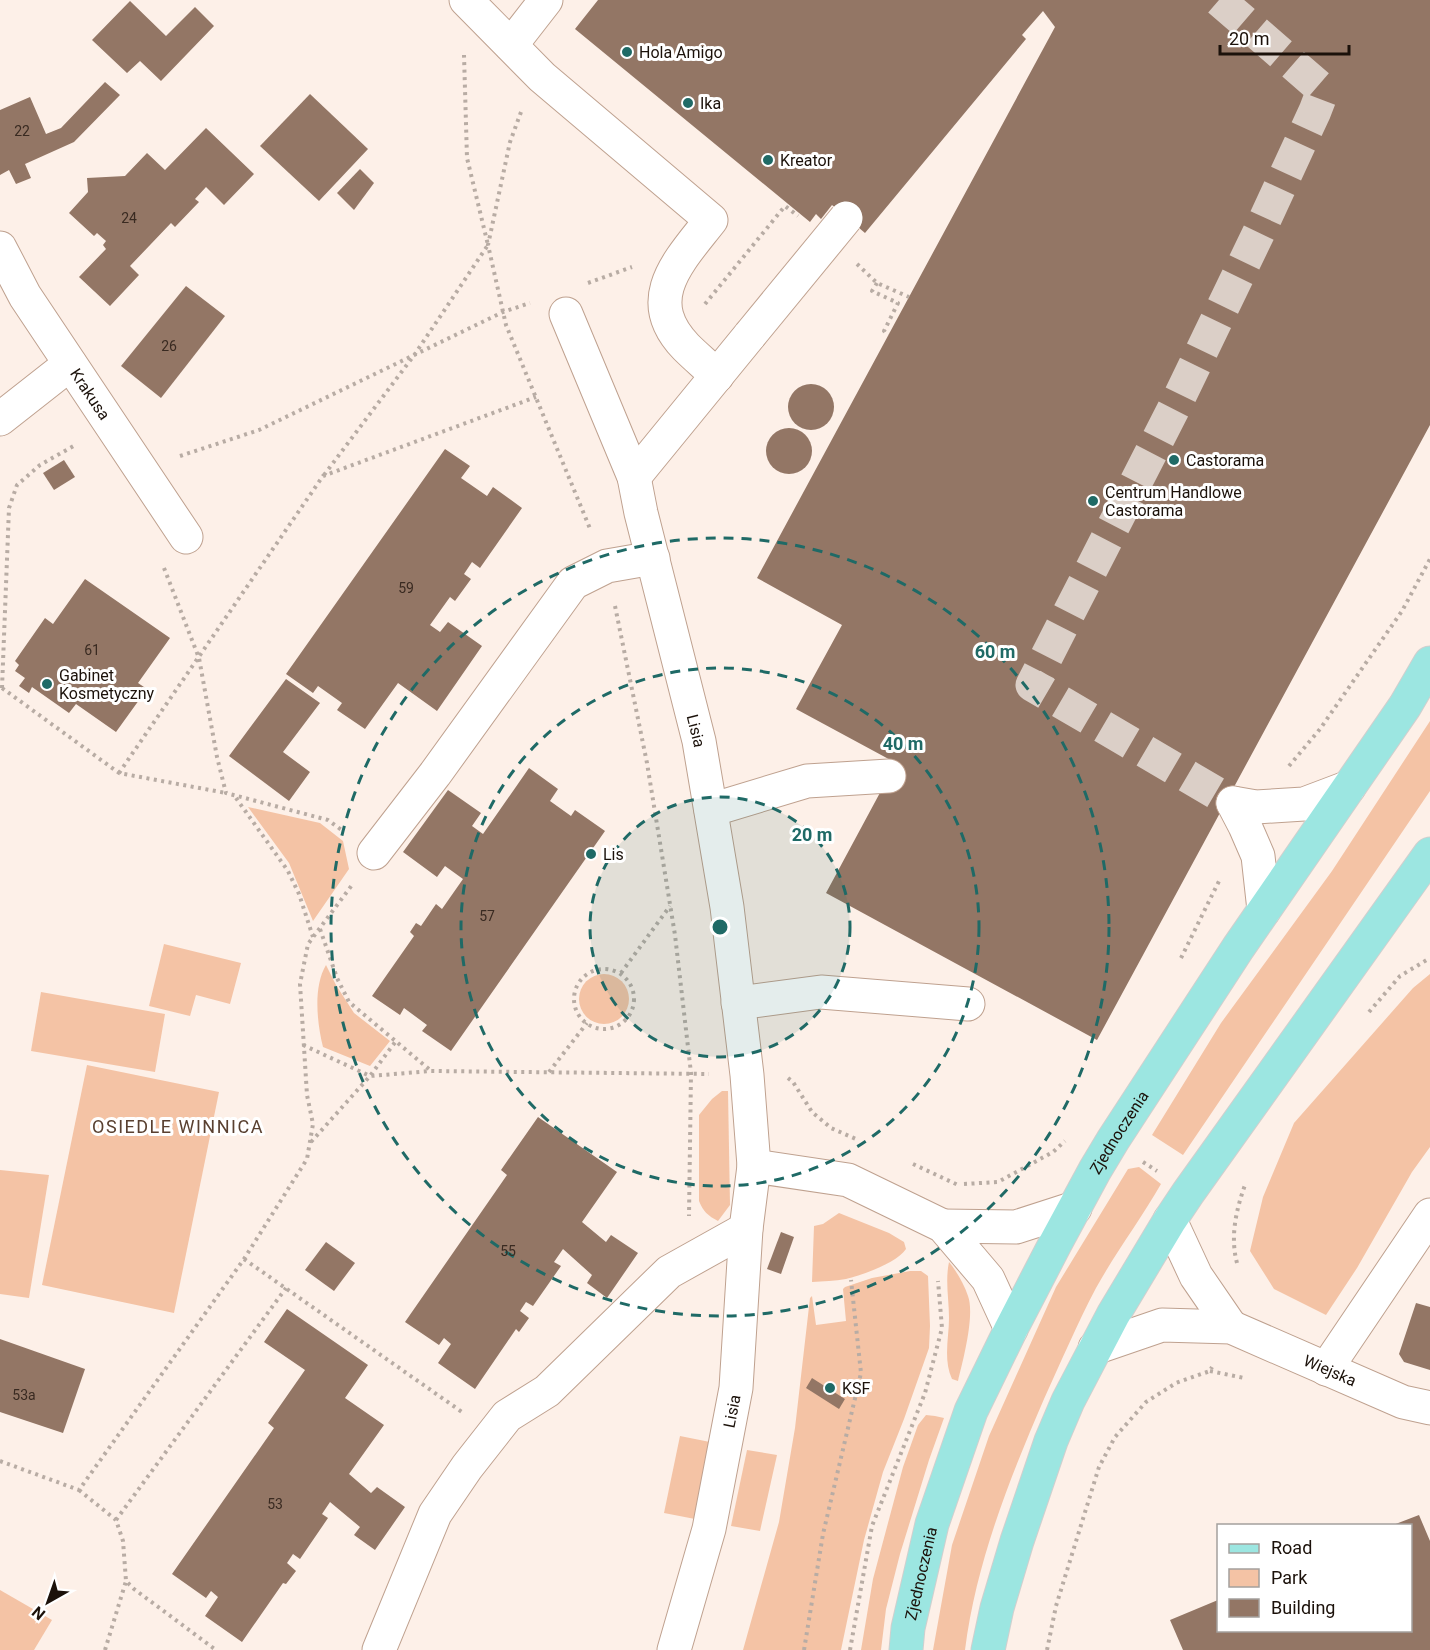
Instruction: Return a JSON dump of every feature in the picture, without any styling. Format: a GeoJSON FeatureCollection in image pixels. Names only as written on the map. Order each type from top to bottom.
{"type":"FeatureCollection","features":[{"type":"Feature","properties":{"kind":"main road","name":"Zjednoczenia"},"geometry":{"type":"LineString","coordinates":[[906,1650],[908,1628],[932,1524],[971,1411],[1011,1329],[1095,1170],[1264,910],[1404,706],[1430,663]]}},
{"type":"Feature","properties":{"kind":"main road"},"geometry":{"type":"LineString","coordinates":[[988,1650],[997,1608],[1017,1541],[1051,1442],[1068,1401],[1113,1315],[1170,1220],[1430,854]]}},
{"type":"Feature","properties":{"kind":"street"},"geometry":{"type":"LineString","coordinates":[[466,0],[536,71],[711,220],[670,276],[664,298],[668,321],[685,345],[717,376]]}},
{"type":"Feature","properties":{"kind":"street"},"geometry":{"type":"LineString","coordinates":[[511,45],[546,0]]}},
{"type":"Feature","properties":{"kind":"street"},"geometry":{"type":"LineString","coordinates":[[634,477],[846,218]]}},
{"type":"Feature","properties":{"kind":"street","name":"Krakusa"},"geometry":{"type":"LineString","coordinates":[[0,248],[25,296],[186,537]]}},
{"type":"Feature","properties":{"kind":"street","name":"Lisia"},"geometry":{"type":"LineString","coordinates":[[566,314],[634,477],[641,513],[699,741],[727,907],[747,1075],[754,1166],[746,1229],[736,1388],[709,1529],[674,1650]]}},
{"type":"Feature","properties":{"kind":"street"},"geometry":{"type":"LineString","coordinates":[[0,419],[70,364]]}},
{"type":"Feature","properties":{"kind":"street"},"geometry":{"type":"LineString","coordinates":[[374,854],[573,583],[607,566],[653,558]]}},
{"type":"Feature","properties":{"kind":"street"},"geometry":{"type":"LineString","coordinates":[[711,810],[807,781],[889,776]]}},
{"type":"Feature","properties":{"kind":"street"},"geometry":{"type":"LineString","coordinates":[[1264,910],[1251,817],[1304,804],[1349,787]]}},
{"type":"Feature","properties":{"kind":"street"},"geometry":{"type":"LineString","coordinates":[[738,1003],[821,992],[968,1004]]}},
{"type":"Feature","properties":{"kind":"street"},"geometry":{"type":"LineString","coordinates":[[754,1166],[848,1180],[943,1226],[988,1279],[1011,1329]]}},
{"type":"Feature","properties":{"kind":"street"},"geometry":{"type":"LineString","coordinates":[[943,1226],[1016,1227],[1075,1208]]}},
{"type":"Feature","properties":{"kind":"street"},"geometry":{"type":"LineString","coordinates":[[1326,1369],[1430,1215]]}},
{"type":"Feature","properties":{"kind":"street"},"geometry":{"type":"LineString","coordinates":[[1170,1220],[1196,1276],[1231,1327]]}},
{"type":"Feature","properties":{"kind":"street"},"geometry":{"type":"LineString","coordinates":[[379,1650],[435,1514],[467,1467],[507,1416],[547,1391],[669,1272],[746,1229]]}},
{"type":"Feature","properties":{"kind":"street","name":"Wiejska"},"geometry":{"type":"LineString","coordinates":[[1095,1348],[1162,1325],[1231,1327],[1403,1402],[1430,1408]]}},
{"type":"Feature","properties":{"kind":"path"},"geometry":{"type":"LineString","coordinates":[[463,45],[467,158],[506,325],[586,521],[607,566],[647,763],[670,905],[691,1073],[689,1226]]}},
{"type":"Feature","properties":{"kind":"path"},"geometry":{"type":"LineString","coordinates":[[119,773],[323,476],[415,354],[488,245],[510,142],[536,71]]}},
{"type":"Feature","properties":{"kind":"path"},"geometry":{"type":"LineString","coordinates":[[580,285],[689,248]]}},
{"type":"Feature","properties":{"kind":"path"},"geometry":{"type":"LineString","coordinates":[[877,283],[872,291],[898,303],[884,331],[889,334]]}},
{"type":"Feature","properties":{"kind":"path"},"geometry":{"type":"LineString","coordinates":[[177,457],[259,430],[503,312],[536,301]]}},
{"type":"Feature","properties":{"kind":"path"},"geometry":{"type":"LineString","coordinates":[[323,476],[536,397]]}},
{"type":"Feature","properties":{"kind":"path"},"geometry":{"type":"LineString","coordinates":[[79,1490],[244,1258],[307,1159],[313,1124],[307,1095],[300,984],[308,944],[374,854],[328,820],[226,793],[119,773],[1,688],[9,508],[16,485],[40,465],[112,425]]}},
{"type":"Feature","properties":{"kind":"path"},"geometry":{"type":"LineString","coordinates":[[1178,964],[1260,800],[1320,729],[1402,611],[1430,558]]}},
{"type":"Feature","properties":{"kind":"path"},"geometry":{"type":"LineString","coordinates":[[162,564],[199,658],[226,793]]}},
{"type":"Feature","properties":{"kind":"path"},"geometry":{"type":"LineString","coordinates":[[235,796],[288,871],[299,894],[313,938]]}},
{"type":"Feature","properties":{"kind":"path"},"geometry":{"type":"LineString","coordinates":[[621,973],[670,905]]}},
{"type":"Feature","properties":{"kind":"path"},"geometry":{"type":"LineString","coordinates":[[320,929],[337,978],[349,1002],[431,1071]]}},
{"type":"Feature","properties":{"kind":"path"},"geometry":{"type":"LineString","coordinates":[[1367,1014],[1400,976],[1430,958]]}},
{"type":"Feature","properties":{"kind":"path"},"geometry":{"type":"LineString","coordinates":[[603,969],[621,973],[628,980],[635,998],[630,1016],[623,1024],[614,1028],[595,1028],[587,1023],[575,1009],[575,990],[579,981],[594,970],[603,969]]}},
{"type":"Feature","properties":{"kind":"path"},"geometry":{"type":"LineString","coordinates":[[549,1072],[587,1023]]}},
{"type":"Feature","properties":{"kind":"path"},"geometry":{"type":"LineString","coordinates":[[310,1144],[370,1076],[396,1041]]}},
{"type":"Feature","properties":{"kind":"path"},"geometry":{"type":"LineString","coordinates":[[303,1045],[370,1076],[431,1071],[714,1074]]}},
{"type":"Feature","properties":{"kind":"path"},"geometry":{"type":"LineString","coordinates":[[780,1073],[793,1082],[812,1112],[831,1128],[863,1142]]}},
{"type":"Feature","properties":{"kind":"path"},"geometry":{"type":"LineString","coordinates":[[905,1161],[958,1185],[998,1182],[1053,1152],[1069,1137]]}},
{"type":"Feature","properties":{"kind":"path"},"geometry":{"type":"LineString","coordinates":[[1136,1157],[1160,1174]]}},
{"type":"Feature","properties":{"kind":"path"},"geometry":{"type":"LineString","coordinates":[[1238,1267],[1234,1241],[1236,1220],[1244,1186],[1249,1177]]}},
{"type":"Feature","properties":{"kind":"path"},"geometry":{"type":"LineString","coordinates":[[955,1195],[958,1185]]}},
{"type":"Feature","properties":{"kind":"path"},"geometry":{"type":"LineString","coordinates":[[244,1258],[464,1414],[507,1416]]}},
{"type":"Feature","properties":{"kind":"path"},"geometry":{"type":"LineString","coordinates":[[850,1650],[872,1527],[925,1394],[942,1328],[937,1275]]}},
{"type":"Feature","properties":{"kind":"path"},"geometry":{"type":"LineString","coordinates":[[804,1650],[823,1534],[861,1373],[851,1280]]}},
{"type":"Feature","properties":{"kind":"path"},"geometry":{"type":"LineString","coordinates":[[116,1520],[286,1288]]}},
{"type":"Feature","properties":{"kind":"path"},"geometry":{"type":"LineString","coordinates":[[1210,1371],[1214,1362]]}},
{"type":"Feature","properties":{"kind":"path"},"geometry":{"type":"LineString","coordinates":[[1047,1650],[1056,1606],[1099,1467],[1115,1437],[1146,1402],[1176,1383],[1210,1371],[1254,1380]]}},
{"type":"Feature","properties":{"kind":"path"},"geometry":{"type":"LineString","coordinates":[[0,1461],[79,1490],[116,1520],[123,1541],[126,1581],[105,1650]]}},
{"type":"Feature","properties":{"kind":"path"},"geometry":{"type":"LineString","coordinates":[[126,1581],[216,1650]]}},
{"type":"Feature","properties":{"kind":"green space"},"geometry":{"type":"Polygon","coordinates":[[[1430,721],[1430,791],[1183,1155],[1152,1135],[1221,1023],[1332,871],[1430,721]]]}},
{"type":"Feature","properties":{"kind":"green space"},"geometry":{"type":"Polygon","coordinates":[[[248,807],[320,823],[343,841],[349,869],[313,921],[289,863],[248,807]]]}},
{"type":"Feature","properties":{"kind":"green space"},"geometry":{"type":"Polygon","coordinates":[[[164,944],[241,963],[230,1004],[196,995],[190,1016],[149,1006],[164,944]]]}},
{"type":"Feature","properties":{"kind":"green space"},"geometry":{"type":"Polygon","coordinates":[[[326,965],[354,1013],[390,1041],[370,1066],[323,1047],[319,1027],[318,994],[326,965]]]}},
{"type":"Feature","properties":{"kind":"green space"},"geometry":{"type":"Polygon","coordinates":[[[599,974],[609,974],[622,981],[629,994],[629,1004],[622,1017],[609,1024],[599,1024],[590,1020],[583,1013],[579,1004],[579,994],[583,985],[590,978],[599,974]]]}},
{"type":"Feature","properties":{"kind":"green space"},"geometry":{"type":"Polygon","coordinates":[[[1430,974],[1430,1147],[1412,1172],[1357,1268],[1326,1315],[1274,1289],[1250,1251],[1263,1197],[1294,1123],[1413,988],[1430,974]]]}},
{"type":"Feature","properties":{"kind":"green space"},"geometry":{"type":"Polygon","coordinates":[[[41,992],[165,1014],[155,1072],[31,1051],[41,992]]]}},
{"type":"Feature","properties":{"kind":"green space"},"geometry":{"type":"Polygon","coordinates":[[[87,1065],[219,1092],[174,1313],[42,1285],[87,1065]]]}},
{"type":"Feature","properties":{"kind":"green space"},"geometry":{"type":"Polygon","coordinates":[[[722,1091],[728,1091],[730,1205],[718,1221],[706,1213],[699,1201],[699,1115],[722,1091]]]}},
{"type":"Feature","properties":{"kind":"green space"},"geometry":{"type":"Polygon","coordinates":[[[1139,1167],[1161,1184],[1096,1288],[1031,1429],[986,1554],[977,1585],[965,1650],[933,1650],[952,1545],[989,1436],[1056,1287],[1128,1169],[1139,1167]]]}},
{"type":"Feature","properties":{"kind":"green space"},"geometry":{"type":"Polygon","coordinates":[[[0,1170],[49,1175],[29,1298],[0,1294],[0,1170]]]}},
{"type":"Feature","properties":{"kind":"green space"},"geometry":{"type":"Polygon","coordinates":[[[839,1213],[889,1233],[904,1242],[906,1249],[887,1264],[861,1275],[842,1280],[812,1282],[814,1226],[823,1224],[839,1213]]]}},
{"type":"Feature","properties":{"kind":"green space"},"geometry":{"type":"Polygon","coordinates":[[[949,1262],[962,1283],[970,1304],[968,1338],[958,1381],[952,1379],[947,1356],[949,1262]]]}},
{"type":"Feature","properties":{"kind":"green space"},"geometry":{"type":"Polygon","coordinates":[[[921,1271],[928,1276],[929,1348],[883,1472],[864,1540],[841,1650],[743,1650],[779,1522],[795,1428],[810,1298],[812,1296],[816,1325],[846,1321],[843,1289],[845,1287],[872,1278],[921,1271]]]}},
{"type":"Feature","properties":{"kind":"green space"},"geometry":{"type":"Polygon","coordinates":[[[926,1415],[944,1418],[900,1554],[886,1609],[881,1650],[861,1650],[873,1579],[903,1467],[918,1425],[926,1415]]]}},
{"type":"Feature","properties":{"kind":"green space"},"geometry":{"type":"Polygon","coordinates":[[[680,1436],[710,1442],[695,1519],[664,1513],[680,1436]]]}},
{"type":"Feature","properties":{"kind":"green space"},"geometry":{"type":"Polygon","coordinates":[[[747,1450],[777,1455],[760,1531],[731,1526],[747,1450]]]}},
{"type":"Feature","properties":{"kind":"green space"},"geometry":{"type":"Polygon","coordinates":[[[0,1590],[52,1620],[34,1650],[0,1650],[0,1590]]]}},
{"type":"Feature","properties":{"kind":"building","name":"Centrum Handlowe Castorama"},"geometry":{"type":"Polygon","coordinates":[[[598,0],[1430,0],[1430,425],[1097,1040],[826,893],[896,763],[796,709],[842,625],[757,578],[1055,27],[1043,11],[1022,35],[1026,39],[865,233],[832,205],[821,219],[816,214],[810,222],[575,29],[598,0]]]}},
{"type":"Feature","properties":{"kind":"building"},"geometry":{"type":"Polygon","coordinates":[[[130,1],[166,36],[195,7],[214,26],[161,81],[140,61],[127,73],[92,40],[130,1]]]}},
{"type":"Feature","properties":{"kind":"building"},"geometry":{"type":"Polygon","coordinates":[[[105,82],[120,95],[74,142],[25,164],[31,178],[16,184],[9,170],[0,175],[0,110],[30,97],[46,134],[61,128],[105,82]]]}},
{"type":"Feature","properties":{"kind":"building"},"geometry":{"type":"Polygon","coordinates":[[[310,94],[368,149],[319,201],[260,146],[310,94]]]}},
{"type":"Feature","properties":{"kind":"building"},"geometry":{"type":"Polygon","coordinates":[[[206,128],[254,174],[224,205],[206,187],[195,199],[199,202],[175,227],[171,223],[130,266],[139,275],[110,306],[79,277],[106,249],[103,245],[106,241],[97,233],[94,236],[69,213],[88,192],[87,178],[125,176],[147,153],[165,170],[206,128]]]}},
{"type":"Feature","properties":{"kind":"building"},"geometry":{"type":"Polygon","coordinates":[[[360,169],[374,183],[354,210],[337,193],[360,169]]]}},
{"type":"Feature","properties":{"kind":"building"},"geometry":{"type":"Polygon","coordinates":[[[186,286],[225,316],[161,398],[121,366],[186,286]]]}},
{"type":"Feature","properties":{"kind":"building"},"geometry":{"type":"Polygon","coordinates":[[[811,384],[827,391],[834,407],[827,423],[811,430],[795,423],[788,407],[795,391],[811,384]]]}},
{"type":"Feature","properties":{"kind":"building"},"geometry":{"type":"Polygon","coordinates":[[[789,428],[805,435],[812,451],[805,467],[789,474],[773,467],[766,451],[773,435],[789,428]]]}},
{"type":"Feature","properties":{"kind":"building"},"geometry":{"type":"Polygon","coordinates":[[[445,449],[470,466],[461,478],[487,496],[493,487],[522,508],[480,568],[472,562],[464,574],[471,579],[455,601],[450,597],[430,625],[440,632],[448,622],[482,646],[437,711],[398,683],[365,729],[337,710],[342,703],[318,686],[313,693],[286,674],[445,449]]]}},
{"type":"Feature","properties":{"kind":"building"},"geometry":{"type":"Polygon","coordinates":[[[64,460],[75,477],[54,490],[43,473],[64,460]]]}},
{"type":"Feature","properties":{"kind":"building"},"geometry":{"type":"Polygon","coordinates":[[[85,579],[170,638],[138,683],[147,689],[116,732],[76,704],[69,713],[32,687],[29,693],[19,686],[25,678],[15,671],[19,665],[15,661],[45,618],[53,624],[85,579]]]}},
{"type":"Feature","properties":{"kind":"building"},"geometry":{"type":"Polygon","coordinates":[[[286,679],[320,703],[283,752],[310,772],[289,801],[229,756],[286,679]]]}},
{"type":"Feature","properties":{"kind":"building"},"geometry":{"type":"Polygon","coordinates":[[[529,768],[558,789],[550,801],[571,816],[575,810],[605,831],[451,1051],[422,1031],[427,1025],[404,1008],[400,1015],[372,996],[414,936],[410,932],[416,923],[421,926],[436,904],[442,909],[463,879],[445,866],[437,877],[403,852],[448,790],[481,813],[472,826],[483,834],[529,768]]]}},
{"type":"Feature","properties":{"kind":"building"},"geometry":{"type":"Polygon","coordinates":[[[538,1117],[617,1172],[582,1222],[606,1242],[611,1235],[638,1253],[607,1298],[587,1283],[592,1275],[563,1249],[554,1262],[561,1266],[533,1306],[526,1302],[520,1311],[529,1318],[519,1332],[516,1329],[475,1389],[438,1363],[451,1344],[444,1338],[439,1345],[405,1322],[507,1175],[501,1170],[538,1117]]]}},
{"type":"Feature","properties":{"kind":"building"},"geometry":{"type":"Polygon","coordinates":[[[781,1232],[794,1237],[781,1274],[767,1269],[781,1232]]]}},
{"type":"Feature","properties":{"kind":"building"},"geometry":{"type":"Polygon","coordinates":[[[326,1242],[355,1263],[334,1291],[305,1270],[326,1242]]]}},
{"type":"Feature","properties":{"kind":"building"},"geometry":{"type":"Polygon","coordinates":[[[1416,1303],[1430,1307],[1430,1370],[1404,1362],[1399,1354],[1416,1303]]]}},
{"type":"Feature","properties":{"kind":"building"},"geometry":{"type":"Polygon","coordinates":[[[287,1309],[368,1365],[345,1398],[384,1425],[349,1474],[371,1493],[377,1487],[405,1507],[375,1550],[354,1535],[360,1527],[330,1502],[322,1514],[328,1518],[300,1559],[293,1554],[287,1563],[296,1571],[286,1584],[283,1583],[242,1642],[205,1616],[218,1597],[211,1591],[206,1598],[172,1574],[274,1428],[268,1423],[305,1370],[264,1342],[287,1309]]]}},
{"type":"Feature","properties":{"kind":"building"},"geometry":{"type":"Polygon","coordinates":[[[0,1339],[85,1369],[63,1433],[0,1412],[0,1339]]]}},
{"type":"Feature","properties":{"kind":"building"},"geometry":{"type":"Polygon","coordinates":[[[812,1378],[845,1399],[839,1409],[806,1388],[812,1378]]]}},
{"type":"Feature","properties":{"kind":"building"},"geometry":{"type":"Polygon","coordinates":[[[1419,1515],[1430,1541],[1430,1650],[1183,1650],[1170,1620],[1217,1600],[1217,1632],[1412,1632],[1412,1524],[1396,1524],[1419,1515]]]}},
{"type":"Feature","properties":{"kind":"tunnel"},"geometry":{"type":"LineString","coordinates":[[1219,0],[1323,90],[1260,230],[1178,400],[1032,685],[1233,803]]}},
{"type":"Feature","properties":{"kind":"place","name":"Hola Amigo"},"geometry":{"type":"Point","coordinates":[627,52]}},
{"type":"Feature","properties":{"kind":"place","name":"Ika"},"geometry":{"type":"Point","coordinates":[688,103]}},
{"type":"Feature","properties":{"kind":"place","name":"Kreator"},"geometry":{"type":"Point","coordinates":[768,160]}},
{"type":"Feature","properties":{"kind":"place","name":"Castorama"},"geometry":{"type":"Point","coordinates":[1174,460]}},
{"type":"Feature","properties":{"kind":"place","name":"Centrum Handlowe Castorama"},"geometry":{"type":"Point","coordinates":[1093,501]}},
{"type":"Feature","properties":{"kind":"place","name":"Gabinet Kosmetyczny"},"geometry":{"type":"Point","coordinates":[47,684]}},
{"type":"Feature","properties":{"kind":"place","name":"Lis"},"geometry":{"type":"Point","coordinates":[591,854]}},
{"type":"Feature","properties":{"kind":"place","name":"KSF"},"geometry":{"type":"Point","coordinates":[830,1388]}},
{"type":"Feature","properties":{"kind":"district","name":"OSIEDLE WINNICA"},"geometry":{"type":"Point","coordinates":[178,1127]}}]}
